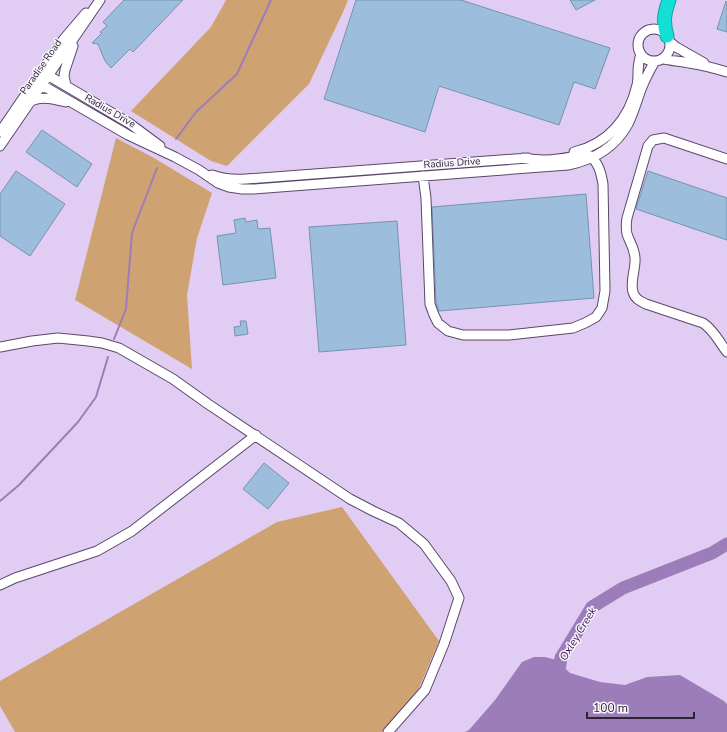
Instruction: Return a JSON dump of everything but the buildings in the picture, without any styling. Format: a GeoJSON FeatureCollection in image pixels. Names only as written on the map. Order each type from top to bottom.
{"type":"FeatureCollection","features":[{"type":"Feature","properties":{"kind":"highway"},"geometry":{"type":"LineString","coordinates":[[668,0],[664,17],[664,26],[668,39]]}},
{"type":"Feature","properties":{"kind":"street","name":"Paradise Road"},"geometry":{"type":"LineString","coordinates":[[45,73],[77,35],[99,0]]}},
{"type":"Feature","properties":{"kind":"street","name":"Paradise Road"},"geometry":{"type":"LineString","coordinates":[[0,132],[39,82],[63,40],[99,0]]}},
{"type":"Feature","properties":{"kind":"street"},"geometry":{"type":"LineString","coordinates":[[709,66],[676,47],[660,30],[656,29],[647,31],[639,39],[638,47],[641,54],[647,59],[688,62],[709,66],[727,72]]}},
{"type":"Feature","properties":{"kind":"street"},"geometry":{"type":"LineString","coordinates":[[66,86],[64,76],[65,70],[77,35]]}},
{"type":"Feature","properties":{"kind":"street"},"geometry":{"type":"LineString","coordinates":[[659,60],[666,56],[669,51],[668,39]]}},
{"type":"Feature","properties":{"kind":"street","name":"Radius Drive"},"geometry":{"type":"LineString","coordinates":[[199,170],[220,178],[233,180],[523,158],[568,154],[581,151],[602,140],[616,128],[624,117],[637,84],[638,63],[641,54]]}},
{"type":"Feature","properties":{"kind":"street","name":"Radius Drive"},"geometry":{"type":"LineString","coordinates":[[39,82],[128,135],[175,157],[199,170],[218,183],[229,187],[254,189],[568,165],[581,162],[604,151],[622,134],[649,72],[659,60]]}},
{"type":"Feature","properties":{"kind":"street","name":"Radius Drive"},"geometry":{"type":"LineString","coordinates":[[45,73],[129,123],[175,157]]}},
{"type":"Feature","properties":{"kind":"street","name":"Paradise Road"},"geometry":{"type":"LineString","coordinates":[[0,146],[31,101],[39,82]]}},
{"type":"Feature","properties":{"kind":"street"},"geometry":{"type":"LineString","coordinates":[[31,101],[41,98],[58,100],[77,106]]}},
{"type":"Feature","properties":{"kind":"street"},"geometry":{"type":"LineString","coordinates":[[727,159],[664,138],[653,140],[648,146],[627,218],[626,227],[636,260],[632,287],[638,301],[703,323],[712,330],[727,352]]}},
{"type":"Feature","properties":{"kind":"street"},"geometry":{"type":"LineString","coordinates":[[592,158],[595,148],[602,140]]}},
{"type":"Feature","properties":{"kind":"street"},"geometry":{"type":"LineString","coordinates":[[423,176],[426,198],[430,304],[438,323],[448,331],[463,335],[509,335],[573,328],[596,318],[602,308],[605,291],[603,184],[600,170],[589,155],[538,160],[523,158]]}},
{"type":"Feature","properties":{"kind":"street"},"geometry":{"type":"LineString","coordinates":[[406,167],[410,173],[455,170],[473,172]]}},
{"type":"Feature","properties":{"kind":"street"},"geometry":{"type":"LineString","coordinates":[[321,174],[345,176],[383,173],[389,178]]}},
{"type":"Feature","properties":{"kind":"street"},"geometry":{"type":"LineString","coordinates":[[0,347],[58,338],[102,343],[119,348],[173,378],[208,404],[350,499],[399,523],[424,544],[451,581],[459,598],[442,651],[425,690],[388,732]]}},
{"type":"Feature","properties":{"kind":"street"},"geometry":{"type":"LineString","coordinates":[[0,585],[15,578],[97,551],[132,531],[256,435]]}},
{"type":"Feature","properties":{"kind":"shaded area"},"geometry":{"type":"Polygon","coordinates":[[[226,0],[348,0],[309,84],[227,166],[211,161],[131,111],[211,27],[226,0]]]}},
{"type":"Feature","properties":{"kind":"shaded area"},"geometry":{"type":"Polygon","coordinates":[[[116,138],[154,158],[212,193],[197,238],[187,295],[192,369],[75,300],[116,138]]]}},
{"type":"Feature","properties":{"kind":"shaded area"},"geometry":{"type":"Polygon","coordinates":[[[342,507],[439,641],[419,688],[401,712],[382,732],[15,732],[0,706],[0,681],[277,522],[342,507]]]}},
{"type":"Feature","properties":{"kind":"shaded area"},"geometry":{"type":"Polygon","coordinates":[[[534,657],[545,657],[557,660],[561,658],[564,667],[570,673],[600,682],[625,685],[647,677],[680,675],[727,704],[727,732],[465,732],[469,730],[495,700],[522,662],[534,657]]]}},
{"type":"Feature","properties":{"kind":"waterway"},"geometry":{"type":"LineString","coordinates":[[176,139],[196,112],[237,74],[271,0]]}},
{"type":"Feature","properties":{"kind":"waterway"},"geometry":{"type":"LineString","coordinates":[[114,339],[126,309],[132,233],[157,168]]}},
{"type":"Feature","properties":{"kind":"waterway"},"geometry":{"type":"LineString","coordinates":[[0,501],[19,485],[78,422],[96,397],[108,357]]}},
{"type":"Feature","properties":{"kind":"waterway","name":"Oxley Creek"},"geometry":{"type":"LineString","coordinates":[[558,675],[561,658],[592,607],[623,588],[712,553],[727,544]]}}]}
